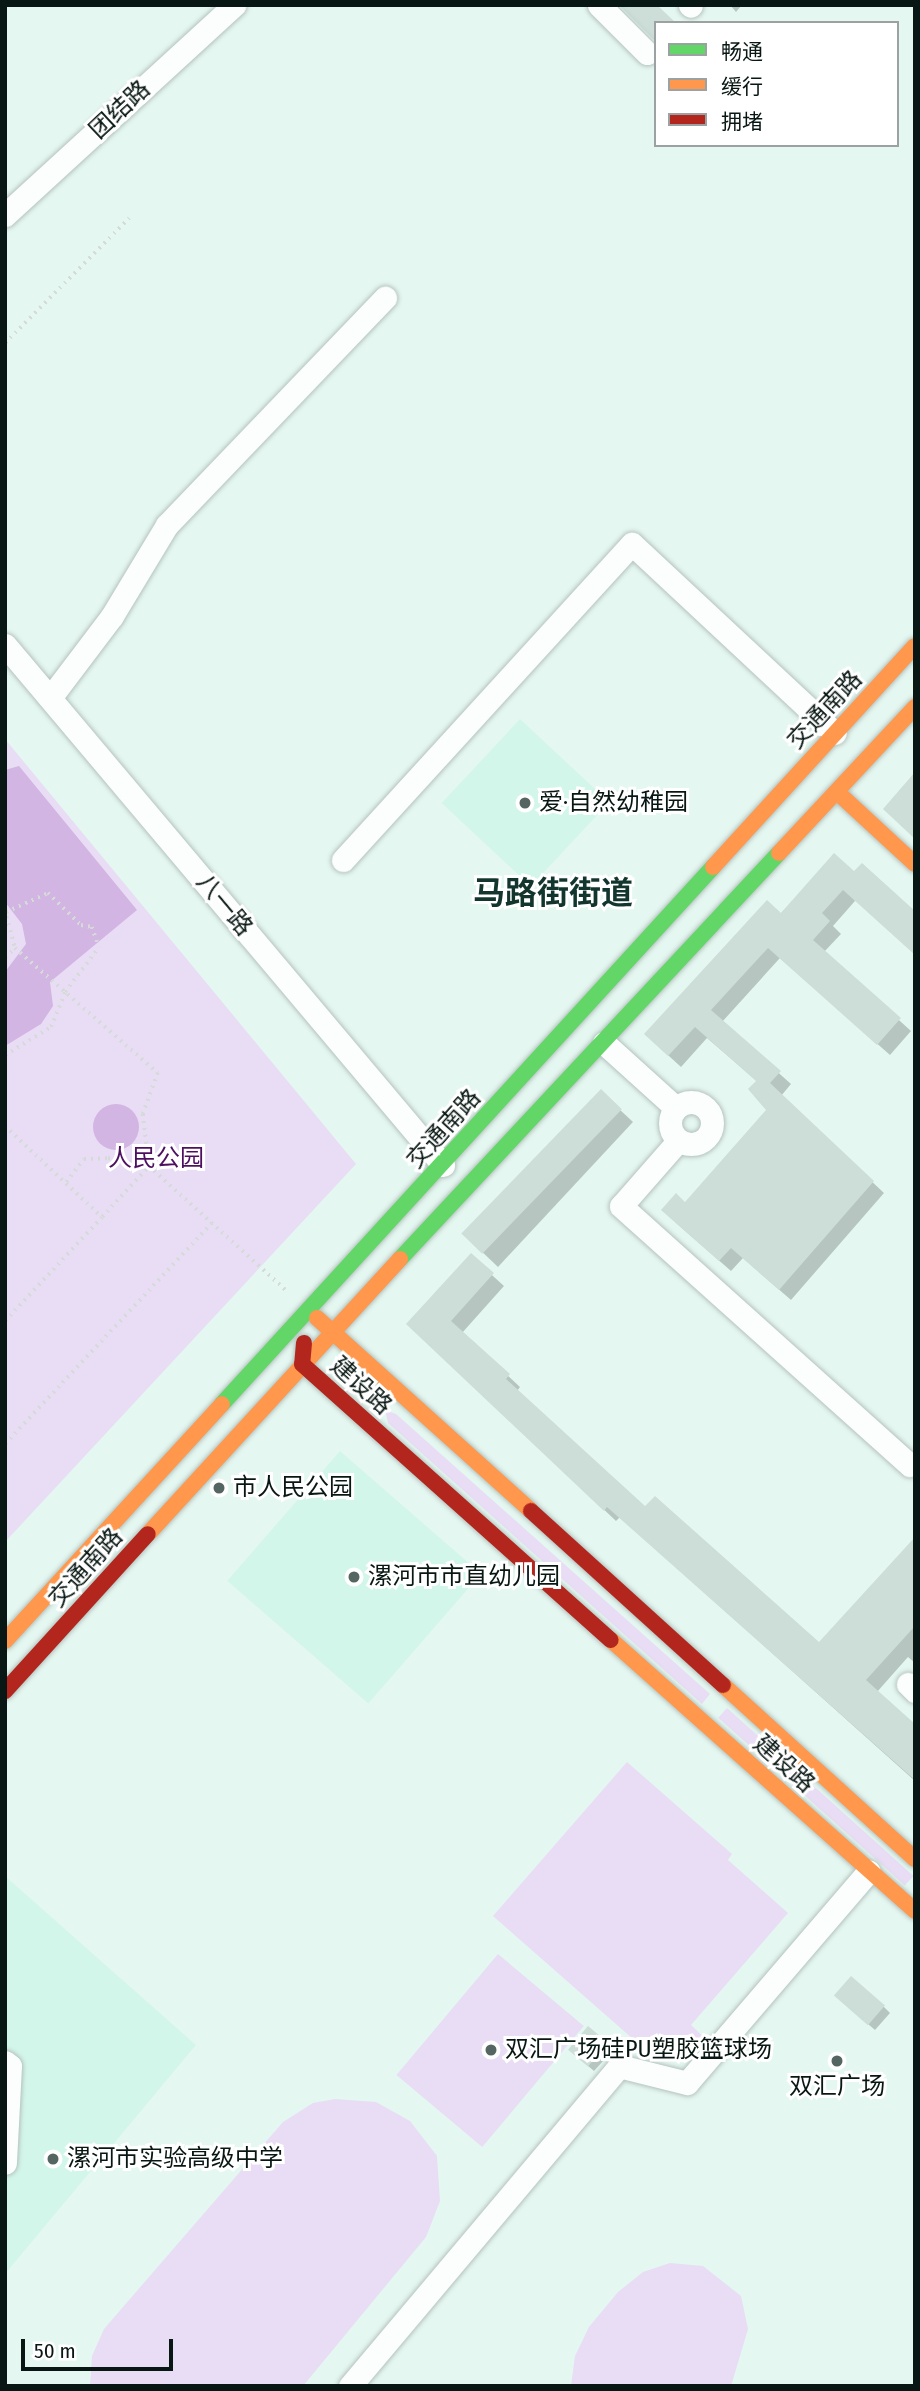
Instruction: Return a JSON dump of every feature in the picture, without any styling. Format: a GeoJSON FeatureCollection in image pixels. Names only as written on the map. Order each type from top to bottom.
{"type":"FeatureCollection","features":[{"type":"Feature","properties":{"kind":"main road","name":"交通南路"},"geometry":{"type":"LineString","coordinates":[[5,1641],[915,646]]}},
{"type":"Feature","properties":{"kind":"main road","name":"交通南路"},"geometry":{"type":"LineString","coordinates":[[5,1691],[302,1364],[915,707]]}},
{"type":"Feature","properties":{"kind":"main road"},"geometry":{"type":"LineString","coordinates":[[837,792],[915,864]]}},
{"type":"Feature","properties":{"kind":"main road"},"geometry":{"type":"LineString","coordinates":[[576,1018],[604,1043]]}},
{"type":"Feature","properties":{"kind":"main road","name":"建设路"},"geometry":{"type":"LineString","coordinates":[[308,1310],[715,1706],[869,1871],[915,1911]]}},
{"type":"Feature","properties":{"kind":"main road","name":"建设路"},"geometry":{"type":"LineString","coordinates":[[308,1310],[302,1364],[715,1706],[915,1859]]}},
{"type":"Feature","properties":{"kind":"street","name":"团结路"},"geometry":{"type":"LineString","coordinates":[[5,215],[234,5]]}},
{"type":"Feature","properties":{"kind":"street"},"geometry":{"type":"LineString","coordinates":[[599,5],[647,53]]}},
{"type":"Feature","properties":{"kind":"street"},"geometry":{"type":"LineString","coordinates":[[50,698],[112,616],[166,525],[385,298]]}},
{"type":"Feature","properties":{"kind":"street"},"geometry":{"type":"LineString","coordinates":[[344,860],[632,544],[835,733]]}},
{"type":"Feature","properties":{"kind":"street","name":"八一路"},"geometry":{"type":"LineString","coordinates":[[5,645],[443,1165]]}},
{"type":"Feature","properties":{"kind":"street"},"geometry":{"type":"LineString","coordinates":[[604,1043],[676,1108]]}},
{"type":"Feature","properties":{"kind":"street"},"geometry":{"type":"LineString","coordinates":[[695,1102],[707,1109],[713,1122],[710,1135],[698,1144],[678,1141],[670,1128],[676,1108],[695,1102]]}},
{"type":"Feature","properties":{"kind":"street"},"geometry":{"type":"LineString","coordinates":[[678,1141],[621,1206],[910,1465]]}},
{"type":"Feature","properties":{"kind":"street"},"geometry":{"type":"LineString","coordinates":[[350,2386],[619,2066],[687,2082],[869,1871]]}},
{"type":"Feature","properties":{"kind":"street"},"geometry":{"type":"LineString","coordinates":[[5,2062],[10,2066],[5,2163]]}},
{"type":"Feature","properties":{"kind":"path"},"geometry":{"type":"LineString","coordinates":[[5,343],[129,218]]}},
{"type":"Feature","properties":{"kind":"path"},"geometry":{"type":"LineString","coordinates":[[5,1055],[51,1027],[65,992],[99,947],[92,928],[80,925],[48,893],[6,911],[15,948],[65,992],[159,1073],[143,1114],[149,1166],[5,1321]]}},
{"type":"Feature","properties":{"kind":"path"},"geometry":{"type":"LineString","coordinates":[[5,957],[15,948]]}},
{"type":"Feature","properties":{"kind":"path"},"geometry":{"type":"LineString","coordinates":[[5,1126],[102,1217]]}},
{"type":"Feature","properties":{"kind":"path"},"geometry":{"type":"LineString","coordinates":[[65,1183],[84,1159],[108,1158],[149,1166],[308,1310]]}},
{"type":"Feature","properties":{"kind":"path"},"geometry":{"type":"LineString","coordinates":[[5,1444],[212,1223]]}},
{"type":"Feature","properties":{"kind":"shaded area","name":"爱·自然幼稚园"},"geometry":{"type":"Polygon","coordinates":[[[520,719],[609,802],[531,886],[442,803],[520,719]]]}},
{"type":"Feature","properties":{"kind":"shaded area"},"geometry":{"type":"Polygon","coordinates":[[[19,766],[137,910],[50,982],[53,1006],[41,1024],[5,1046],[5,972],[26,944],[22,924],[5,902],[5,770],[19,766]]]}},
{"type":"Feature","properties":{"kind":"shaded area"},"geometry":{"type":"Polygon","coordinates":[[[116,1104],[133,1110],[139,1127],[133,1144],[116,1150],[99,1144],[93,1127],[99,1110],[116,1104]]]}},
{"type":"Feature","properties":{"kind":"shaded area","name":"漯河市市直幼儿园"},"geometry":{"type":"Polygon","coordinates":[[[340,1451],[481,1574],[368,1703],[227,1581],[340,1451]]]}},
{"type":"Feature","properties":{"kind":"shaded area","name":"漯河市实验高级中学"},"geometry":{"type":"Polygon","coordinates":[[[5,1876],[196,2045],[5,2274],[5,1876]]]}},
{"type":"Feature","properties":{"kind":"green space","name":"人民公园"},"geometry":{"type":"Polygon","coordinates":[[[5,739],[356,1164],[5,1542],[5,739]]]}},
{"type":"Feature","properties":{"kind":"green space"},"geometry":{"type":"Polygon","coordinates":[[[385,1410],[396,1414],[710,1694],[702,1704],[388,1423],[385,1410]]]}},
{"type":"Feature","properties":{"kind":"green space"},"geometry":{"type":"Polygon","coordinates":[[[727,1708],[914,1876],[905,1886],[718,1718],[727,1708]]]}},
{"type":"Feature","properties":{"kind":"green space"},"geometry":{"type":"Polygon","coordinates":[[[627,1762],[732,1854],[728,1860],[788,1913],[691,2025],[707,2040],[678,2055],[650,2052],[493,1916],[627,1762]]]}},
{"type":"Feature","properties":{"kind":"green space","name":"双汇广场硅PU塑胶篮球场"},"geometry":{"type":"Polygon","coordinates":[[[498,1954],[584,2026],[482,2147],[396,2075],[498,1954]]]}},
{"type":"Feature","properties":{"kind":"green space"},"geometry":{"type":"Polygon","coordinates":[[[335,2099],[376,2102],[410,2121],[437,2156],[440,2201],[426,2237],[303,2386],[90,2386],[92,2356],[104,2329],[283,2122],[313,2103],[335,2099]]]}},
{"type":"Feature","properties":{"kind":"green space"},"geometry":{"type":"Polygon","coordinates":[[[670,2263],[703,2266],[741,2296],[748,2329],[731,2386],[571,2386],[575,2356],[589,2327],[618,2292],[643,2272],[670,2263]]]}},
{"type":"Feature","properties":{"kind":"building"},"geometry":{"type":"Polygon","coordinates":[[[619,5],[657,5],[674,21],[654,21],[654,40],[619,5]]]}},
{"type":"Feature","properties":{"kind":"building"},"geometry":{"type":"Polygon","coordinates":[[[915,772],[915,839],[883,809],[915,772]]]}},
{"type":"Feature","properties":{"kind":"building"},"geometry":{"type":"Polygon","coordinates":[[[834,853],[854,871],[862,863],[915,911],[915,955],[843,890],[822,913],[830,921],[813,940],[901,1018],[877,1045],[768,948],[711,1010],[781,1071],[770,1083],[874,1181],[779,1290],[731,1248],[719,1261],[661,1210],[676,1193],[685,1202],[766,1110],[748,1089],[756,1081],[695,1027],[668,1056],[644,1034],[767,900],[781,913],[834,853]]]}},
{"type":"Feature","properties":{"kind":"building"},"geometry":{"type":"Polygon","coordinates":[[[601,1089],[622,1109],[482,1254],[461,1234],[601,1089]]]}},
{"type":"Feature","properties":{"kind":"building"},"geometry":{"type":"Polygon","coordinates":[[[471,1253],[494,1273],[451,1321],[510,1374],[506,1379],[645,1506],[655,1496],[819,1642],[915,1537],[915,1626],[866,1680],[915,1724],[915,1780],[607,1507],[604,1511],[406,1324],[471,1253]]]}},
{"type":"Feature","properties":{"kind":"building"},"geometry":{"type":"Polygon","coordinates":[[[851,1976],[885,2006],[868,2025],[834,1996],[851,1976]]]}},
{"type":"Feature","properties":{"kind":"building"},"geometry":{"type":"Polygon","coordinates":[[[588,2026],[608,2043],[588,2066],[568,2050],[588,2026]]]}},
{"type":"Feature","properties":{"kind":"traffic: fast"},"geometry":{"type":"LineString","coordinates":[[400,1259],[779,853]]}},
{"type":"Feature","properties":{"kind":"traffic: fast"},"geometry":{"type":"LineString","coordinates":[[222,1404],[713,867]]}},
{"type":"Feature","properties":{"kind":"traffic: slow"},"geometry":{"type":"LineString","coordinates":[[713,867],[915,646]]}},
{"type":"Feature","properties":{"kind":"traffic: slow"},"geometry":{"type":"LineString","coordinates":[[779,853],[915,707]]}},
{"type":"Feature","properties":{"kind":"traffic: slow"},"geometry":{"type":"LineString","coordinates":[[837,792],[915,864]]}},
{"type":"Feature","properties":{"kind":"traffic: slow"},"geometry":{"type":"LineString","coordinates":[[148,1534],[400,1259]]}},
{"type":"Feature","properties":{"kind":"traffic: slow"},"geometry":{"type":"LineString","coordinates":[[317,1318],[531,1511]]}},
{"type":"Feature","properties":{"kind":"traffic: slow"},"geometry":{"type":"LineString","coordinates":[[5,1641],[222,1404]]}},
{"type":"Feature","properties":{"kind":"traffic: slow"},"geometry":{"type":"LineString","coordinates":[[611,1640],[915,1911]]}},
{"type":"Feature","properties":{"kind":"traffic: slow"},"geometry":{"type":"LineString","coordinates":[[723,1685],[915,1859]]}},
{"type":"Feature","properties":{"kind":"traffic: jam"},"geometry":{"type":"LineString","coordinates":[[304,1343],[302,1364],[611,1640]]}},
{"type":"Feature","properties":{"kind":"traffic: jam"},"geometry":{"type":"LineString","coordinates":[[531,1511],[723,1685]]}},
{"type":"Feature","properties":{"kind":"traffic: jam"},"geometry":{"type":"LineString","coordinates":[[5,1691],[148,1534]]}},
{"type":"Feature","properties":{"kind":"place","name":"爱·自然幼稚园"},"geometry":{"type":"Point","coordinates":[525,803]}},
{"type":"Feature","properties":{"kind":"place","name":"市人民公园"},"geometry":{"type":"Point","coordinates":[219,1488]}},
{"type":"Feature","properties":{"kind":"place","name":"漯河市市直幼儿园"},"geometry":{"type":"Point","coordinates":[354,1577]}},
{"type":"Feature","properties":{"kind":"place","name":"双汇广场硅PU塑胶篮球场"},"geometry":{"type":"Point","coordinates":[491,2050]}},
{"type":"Feature","properties":{"kind":"place","name":"双汇广场"},"geometry":{"type":"Point","coordinates":[837,2061]}},
{"type":"Feature","properties":{"kind":"place","name":"漯河市实验高级中学"},"geometry":{"type":"Point","coordinates":[53,2159]}},
{"type":"Feature","properties":{"kind":"district","name":"马路街街道"},"geometry":{"type":"Point","coordinates":[553,893]}}]}
